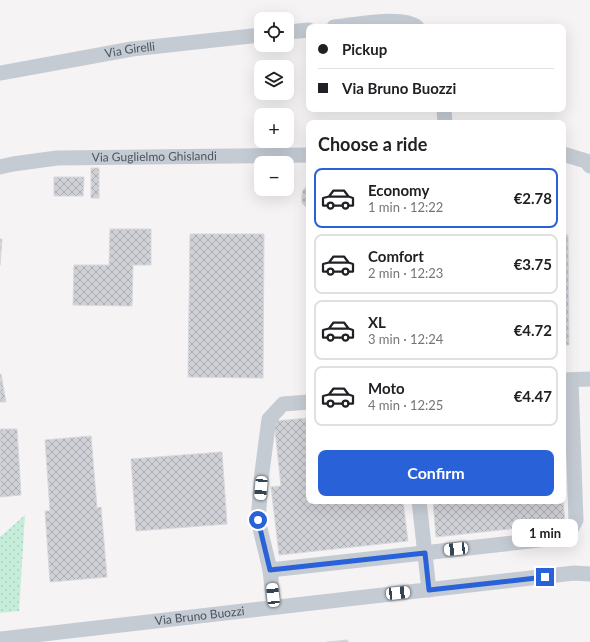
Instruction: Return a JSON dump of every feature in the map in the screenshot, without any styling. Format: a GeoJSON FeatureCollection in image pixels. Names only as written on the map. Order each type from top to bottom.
{"type":"FeatureCollection","features":[{"type":"Feature","properties":{"kind":"street"},"geometry":{"type":"LineString","coordinates":[[362,24],[391,21],[412,24]]}},
{"type":"Feature","properties":{"kind":"street"},"geometry":{"type":"LineString","coordinates":[[294,31],[306,30]]}},
{"type":"Feature","properties":{"kind":"street","name":"Via Girelli"},"geometry":{"type":"LineString","coordinates":[[0,72],[132,49],[254,36]]}},
{"type":"Feature","properties":{"kind":"street"},"geometry":{"type":"LineString","coordinates":[[566,153],[590,153]]}},
{"type":"Feature","properties":{"kind":"street"},"geometry":{"type":"LineString","coordinates":[[566,154],[586,161],[590,166]]}},
{"type":"Feature","properties":{"kind":"street","name":"Via Guglielmo Ghislandi"},"geometry":{"type":"LineString","coordinates":[[0,167],[57,158],[306,155]]}},
{"type":"Feature","properties":{"kind":"street"},"geometry":{"type":"LineString","coordinates":[[270,570],[567,537],[576,520],[567,380],[590,378]]}},
{"type":"Feature","properties":{"kind":"street"},"geometry":{"type":"LineString","coordinates":[[274,607],[270,570],[258,520],[262,472],[270,419],[284,404],[306,402]]}},
{"type":"Feature","properties":{"kind":"street"},"geometry":{"type":"LineString","coordinates":[[419,504],[429,590]]}},
{"type":"Feature","properties":{"kind":"street","name":"Via Bruno Buozzi"},"geometry":{"type":"LineString","coordinates":[[0,639],[574,573],[590,574]]}},
{"type":"Feature","properties":{"kind":"green space"},"geometry":{"type":"Polygon","coordinates":[[[25,515],[19,611],[0,613],[0,537],[25,515]]]}},
{"type":"Feature","properties":{"kind":"building"},"geometry":{"type":"Polygon","coordinates":[[[91,168],[99,168],[99,198],[91,198],[91,168]]]}},
{"type":"Feature","properties":{"kind":"building"},"geometry":{"type":"Polygon","coordinates":[[[54,177],[84,177],[83,196],[54,196],[54,177]]]}},
{"type":"Feature","properties":{"kind":"building"},"geometry":{"type":"Polygon","coordinates":[[[306,187],[306,207],[302,203],[303,190],[306,187]]]}},
{"type":"Feature","properties":{"kind":"building"},"geometry":{"type":"Polygon","coordinates":[[[110,229],[151,229],[151,265],[133,265],[132,306],[73,305],[74,265],[109,265],[110,229]]]}},
{"type":"Feature","properties":{"kind":"building"},"geometry":{"type":"Polygon","coordinates":[[[190,234],[264,234],[263,378],[188,377],[190,234]]]}},
{"type":"Feature","properties":{"kind":"building"},"geometry":{"type":"Polygon","coordinates":[[[566,235],[568,235],[569,345],[566,345],[566,235]]]}},
{"type":"Feature","properties":{"kind":"building"},"geometry":{"type":"Polygon","coordinates":[[[0,239],[2,239],[0,265],[0,239]]]}},
{"type":"Feature","properties":{"kind":"building"},"geometry":{"type":"Polygon","coordinates":[[[1,374],[6,402],[0,402],[1,374]]]}},
{"type":"Feature","properties":{"kind":"building"},"geometry":{"type":"Polygon","coordinates":[[[306,418],[306,504],[403,504],[408,541],[279,555],[271,487],[281,486],[274,421],[306,418]]]}},
{"type":"Feature","properties":{"kind":"building"},"geometry":{"type":"Polygon","coordinates":[[[0,429],[17,429],[21,495],[0,497],[0,429]]]}},
{"type":"Feature","properties":{"kind":"building"},"geometry":{"type":"Polygon","coordinates":[[[91,436],[97,508],[101,507],[107,577],[50,582],[45,511],[50,511],[45,440],[91,436]]]}},
{"type":"Feature","properties":{"kind":"building"},"geometry":{"type":"Polygon","coordinates":[[[222,452],[227,524],[136,531],[131,459],[222,452]]]}},
{"type":"Feature","properties":{"kind":"building"},"geometry":{"type":"Polygon","coordinates":[[[433,504],[563,504],[565,523],[436,537],[433,504]]]}},
{"type":"Feature","properties":{"kind":"building"},"geometry":{"type":"Polygon","coordinates":[[[348,640],[348,642],[327,642],[348,640]]]}},
{"type":"Feature","properties":{"kind":"route"},"geometry":{"type":"LineString","coordinates":[[258,520],[270,570],[425,553],[429,590],[545,577]]}}]}
